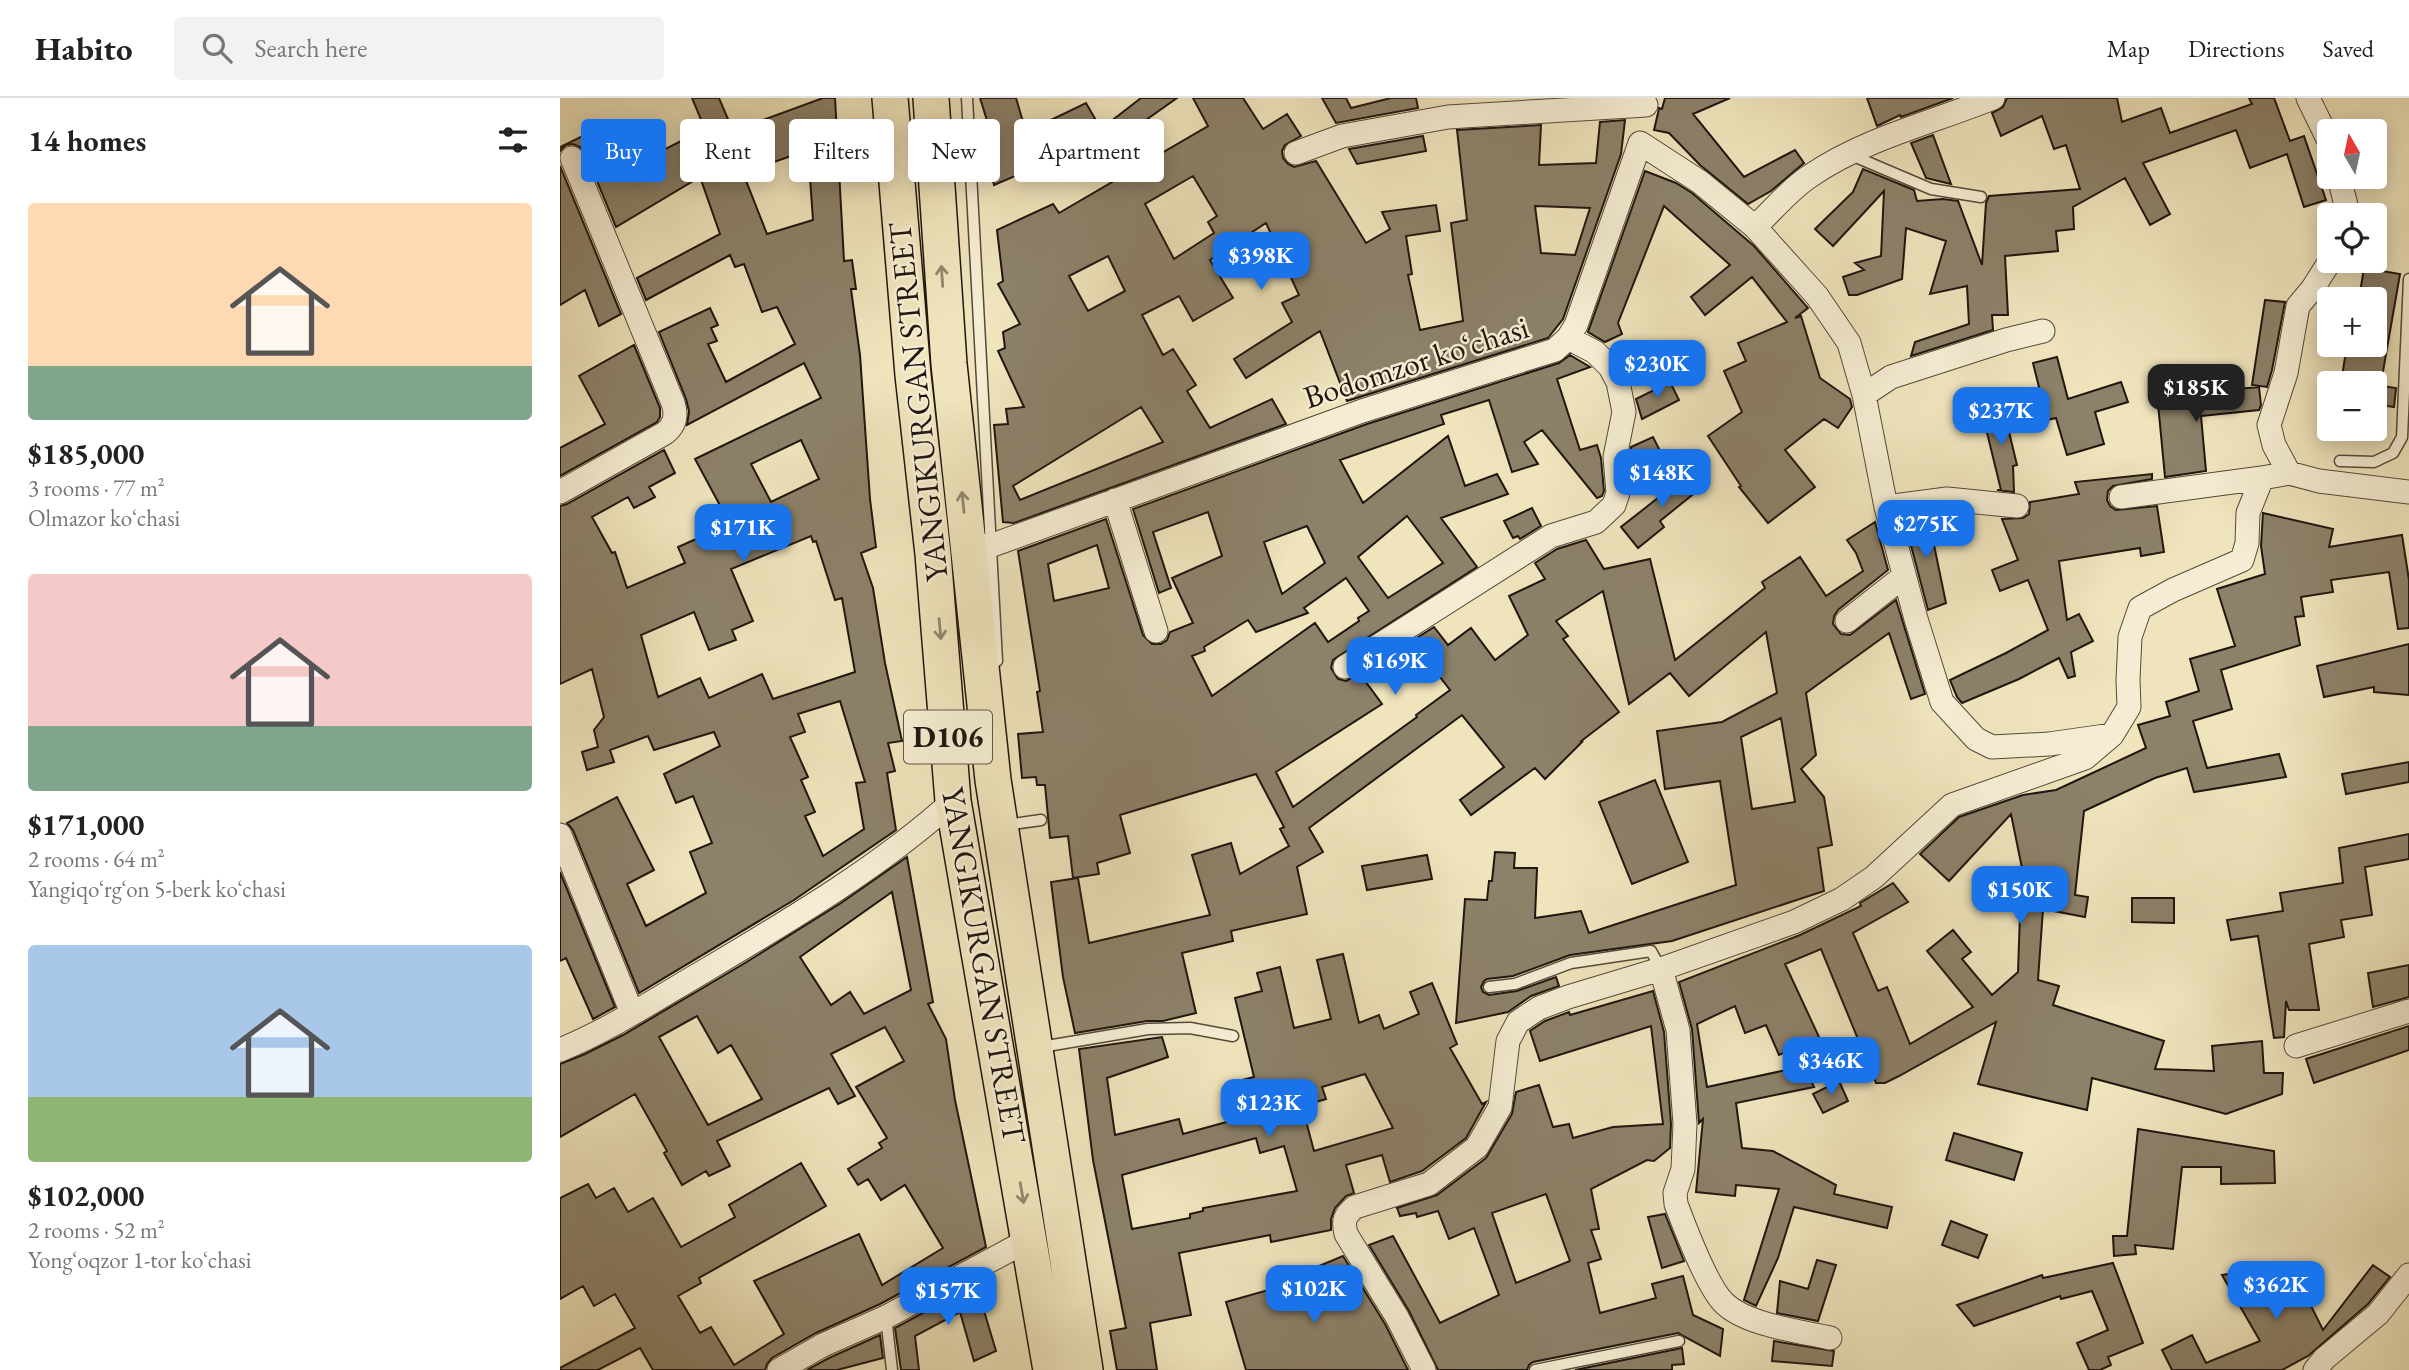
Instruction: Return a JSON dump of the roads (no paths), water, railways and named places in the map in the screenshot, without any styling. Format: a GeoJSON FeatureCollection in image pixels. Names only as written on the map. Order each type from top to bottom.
{"type":"FeatureCollection","features":[{"type":"Feature","properties":{"kind":"main road","name":"YANGIKURGAN STREET"},"geometry":{"type":"LineString","coordinates":[[890,98],[933,554],[953,801],[1052,1370]]}},
{"type":"Feature","properties":{"kind":"main road","name":"YANGIKURGAN STREET"},"geometry":{"type":"LineString","coordinates":[[931,98],[949,364],[978,545],[993,780],[1085,1370]]}},
{"type":"Feature","properties":{"kind":"street"},"geometry":{"type":"LineString","coordinates":[[1755,227],[1809,176],[1848,154],[1889,135],[1993,98]]}},
{"type":"Feature","properties":{"kind":"street"},"geometry":{"type":"LineString","coordinates":[[2308,98],[2318,119]]}},
{"type":"Feature","properties":{"kind":"street"},"geometry":{"type":"LineString","coordinates":[[1296,153],[1342,136],[1502,106],[1647,102]]}},
{"type":"Feature","properties":{"kind":"street","name":"Bodomzor koʻchasi"},"geometry":{"type":"LineString","coordinates":[[978,545],[1115,500],[1362,411],[1555,350],[1568,338],[1581,310],[1640,143],[1647,102]]}},
{"type":"Feature","properties":{"kind":"street"},"geometry":{"type":"LineString","coordinates":[[1640,143],[1700,182],[1755,227],[1817,296],[1849,343],[1864,395],[1886,507],[1904,576],[1942,702],[1957,721],[1976,739],[1992,747],[2016,747],[2112,735]]}},
{"type":"Feature","properties":{"kind":"street"},"geometry":{"type":"LineString","coordinates":[[560,492],[665,433],[670,429],[676,415],[572,158]]}},
{"type":"Feature","properties":{"kind":"street"},"geometry":{"type":"LineString","coordinates":[[2289,473],[2274,446],[2269,425],[2286,373],[2298,306],[2323,273]]}},
{"type":"Feature","properties":{"kind":"street"},"geometry":{"type":"LineString","coordinates":[[1864,395],[1891,377],[2006,340],[2043,331]]}},
{"type":"Feature","properties":{"kind":"street"},"geometry":{"type":"LineString","coordinates":[[1345,667],[1551,536],[1596,522],[1614,505],[1618,493],[1615,457],[1624,412],[1618,382],[1595,352],[1568,338]]}},
{"type":"Feature","properties":{"kind":"street"},"geometry":{"type":"LineString","coordinates":[[2121,497],[2289,473],[2319,481],[2409,492]]}},
{"type":"Feature","properties":{"kind":"street"},"geometry":{"type":"LineString","coordinates":[[1424,1370],[1397,1317],[1357,1255],[1343,1223],[1346,1214],[1355,1207],[1429,1184],[1477,1147],[1500,1107],[1508,1041],[1518,1022],[1539,1008],[1568,997],[1661,969],[1794,922],[1842,899],[1874,877],[1952,805],[2085,758],[2112,735],[2129,707],[2127,680],[2130,638],[2140,608],[2173,590],[2242,560],[2247,543],[2248,513],[2262,478]]}},
{"type":"Feature","properties":{"kind":"street"},"geometry":{"type":"LineString","coordinates":[[1886,507],[1947,499],[2017,506]]}},
{"type":"Feature","properties":{"kind":"street"},"geometry":{"type":"LineString","coordinates":[[1115,500],[1156,631]]}},
{"type":"Feature","properties":{"kind":"street"},"geometry":{"type":"LineString","coordinates":[[1847,621],[1904,576]]}},
{"type":"Feature","properties":{"kind":"street"},"geometry":{"type":"LineString","coordinates":[[560,1050],[632,1013],[739,950],[919,832],[953,801]]}},
{"type":"Feature","properties":{"kind":"street"},"geometry":{"type":"LineString","coordinates":[[560,835],[632,1013]]}},
{"type":"Feature","properties":{"kind":"street"},"geometry":{"type":"LineString","coordinates":[[1661,969],[1678,1030],[1685,1124],[1683,1170],[1675,1193],[1676,1204],[1711,1284],[1723,1303],[1749,1319],[1830,1339]]}},
{"type":"Feature","properties":{"kind":"street"},"geometry":{"type":"LineString","coordinates":[[2296,1046],[2409,1011]]}},
{"type":"Feature","properties":{"kind":"street"},"geometry":{"type":"LineString","coordinates":[[779,1370],[823,1345],[886,1318],[1030,1239]]}},
{"type":"Feature","properties":{"kind":"street"},"geometry":{"type":"LineString","coordinates":[[2315,1370],[2324,1359],[2378,1314],[2409,1275]]}},
{"type":"Feature","properties":{"kind":"lane"},"geometry":{"type":"LineString","coordinates":[[967,98],[978,545],[999,678]]}},
{"type":"Feature","properties":{"kind":"lane"},"geometry":{"type":"LineString","coordinates":[[1848,154],[1931,189],[1981,197]]}},
{"type":"Feature","properties":{"kind":"lane"},"geometry":{"type":"LineString","coordinates":[[2340,461],[2374,462],[2393,453],[2402,437],[2409,279]]}},
{"type":"Feature","properties":{"kind":"lane"},"geometry":{"type":"LineString","coordinates":[[1012,811],[1015,838]]}},
{"type":"Feature","properties":{"kind":"lane"},"geometry":{"type":"LineString","coordinates":[[1013,824],[1041,820]]}},
{"type":"Feature","properties":{"kind":"lane"},"geometry":{"type":"LineString","coordinates":[[1016,852],[1047,1050],[1148,1030],[1190,1028],[1233,1036]]}},
{"type":"Feature","properties":{"kind":"lane"},"geometry":{"type":"LineString","coordinates":[[1489,987],[1515,984],[1571,963],[1651,951],[1661,969]]}},
{"type":"Feature","properties":{"kind":"lane"},"geometry":{"type":"LineString","coordinates":[[886,1318],[892,1370]]}},
{"type":"Feature","properties":{"kind":"lane"},"geometry":{"type":"LineString","coordinates":[[1535,1370],[1679,1340]]}}]}
